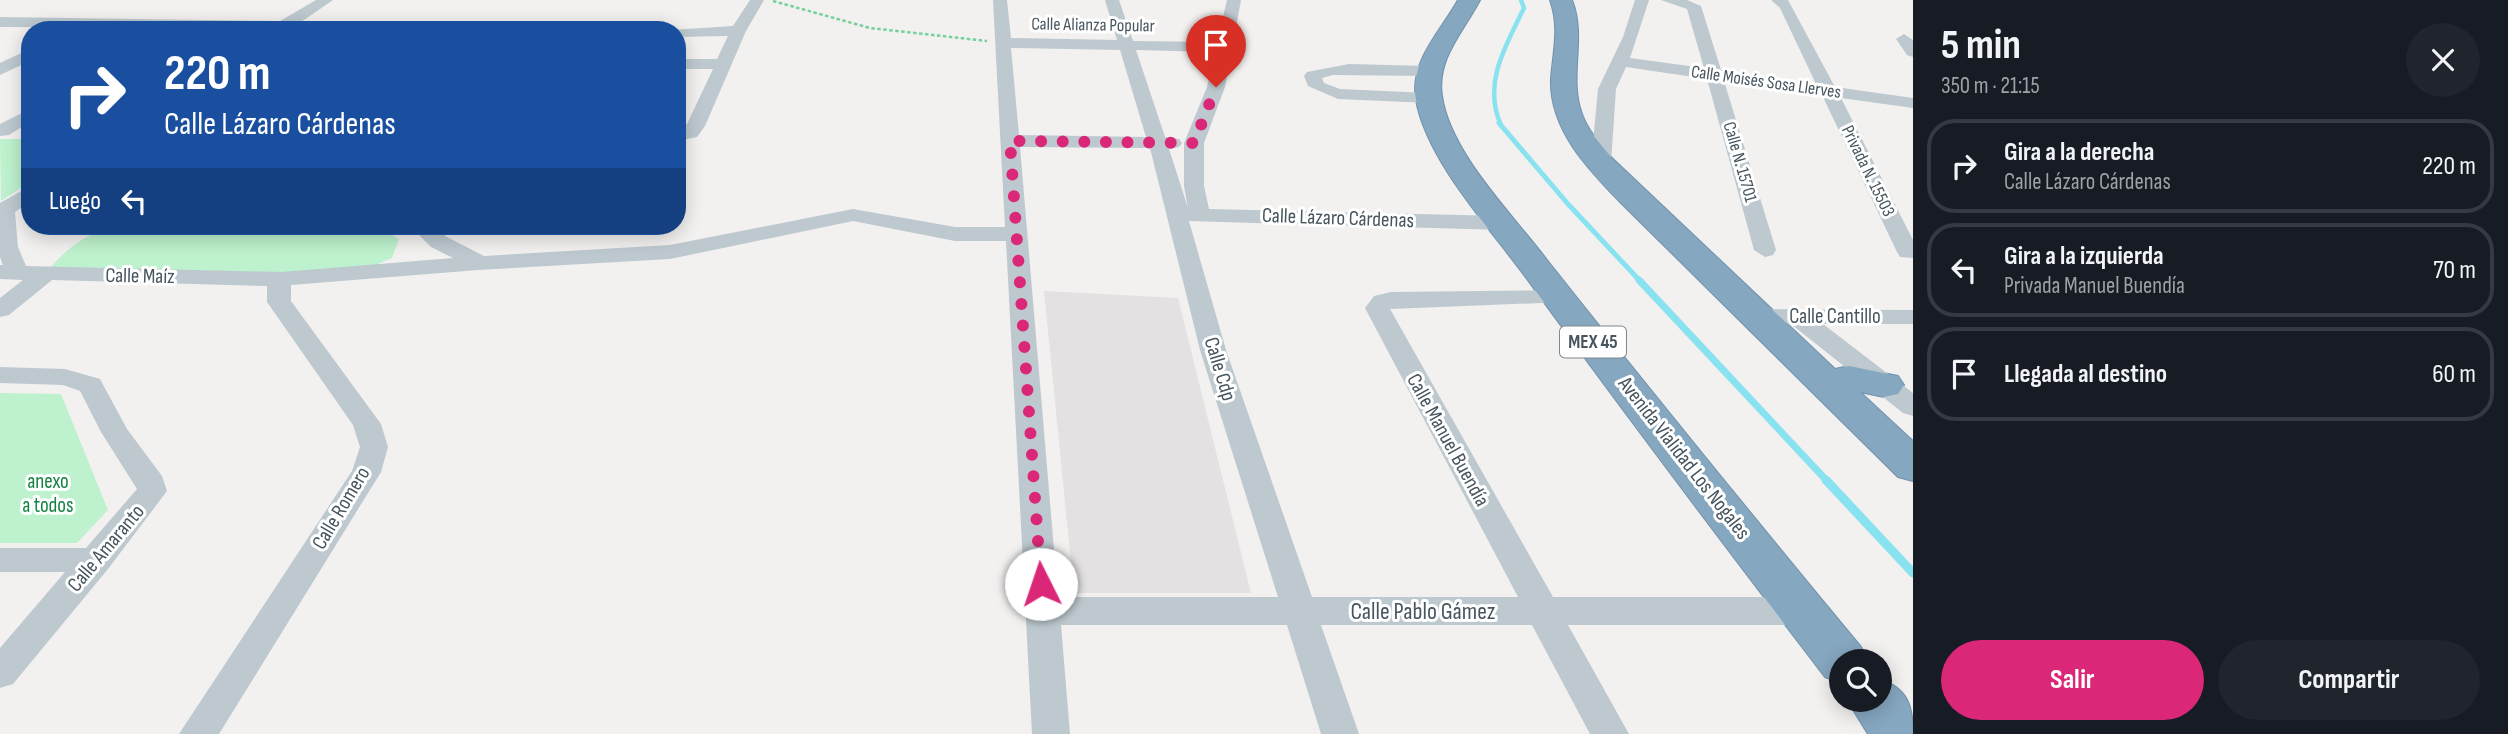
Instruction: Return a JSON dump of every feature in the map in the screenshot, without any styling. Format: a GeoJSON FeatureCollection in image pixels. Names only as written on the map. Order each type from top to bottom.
{"type":"FeatureCollection","features":[{"type":"Feature","properties":{"kind":"highway"},"geometry":{"type":"LineString","coordinates":[[1561,0],[1569,33],[1562,79],[1564,104],[1577,132],[1601,163],[1913,466]]}},
{"type":"Feature","properties":{"kind":"highway"},"geometry":{"type":"LineString","coordinates":[[1569,33],[1582,26],[1580,0]]}},
{"type":"Feature","properties":{"kind":"highway"},"geometry":{"type":"LineString","coordinates":[[1429,84],[1434,55],[1464,3]]}},
{"type":"Feature","properties":{"kind":"highway","name":"Avenida Vialidad Los Nogales"},"geometry":{"type":"LineString","coordinates":[[1429,84],[1435,117],[1453,152],[1502,223],[1833,649]]}},
{"type":"Feature","properties":{"kind":"highway"},"geometry":{"type":"LineString","coordinates":[[1828,384],[1849,379],[1899,396]]}},
{"type":"Feature","properties":{"kind":"highway"},"geometry":{"type":"LineString","coordinates":[[1884,712],[1901,734]]}},
{"type":"Feature","properties":{"kind":"street"},"geometry":{"type":"LineString","coordinates":[[292,21],[326,0]]}},
{"type":"Feature","properties":{"kind":"street"},"geometry":{"type":"LineString","coordinates":[[686,134],[696,127],[738,32],[757,0]]}},
{"type":"Feature","properties":{"kind":"street"},"geometry":{"type":"LineString","coordinates":[[1000,0],[1051,734]]}},
{"type":"Feature","properties":{"kind":"street","name":"Calle Cdp"},"geometry":{"type":"LineString","coordinates":[[1112,0],[1158,144],[1187,214],[1213,350],[1340,734]]}},
{"type":"Feature","properties":{"kind":"street"},"geometry":{"type":"LineString","coordinates":[[1601,163],[1607,89],[1642,0]]}},
{"type":"Feature","properties":{"kind":"street","name":"Calle N. 15701"},"geometry":{"type":"LineString","coordinates":[[1668,0],[1694,6],[1765,250]]}},
{"type":"Feature","properties":{"kind":"street","name":"Privada N. 15503"},"geometry":{"type":"LineString","coordinates":[[1781,1],[1829,91],[1908,252]]}},
{"type":"Feature","properties":{"kind":"street"},"geometry":{"type":"LineString","coordinates":[[1187,214],[1194,186],[1194,143],[1216,87],[1225,47],[1227,7]]}},
{"type":"Feature","properties":{"kind":"street"},"geometry":{"type":"LineString","coordinates":[[0,22],[21,23]]}},
{"type":"Feature","properties":{"kind":"street"},"geometry":{"type":"LineString","coordinates":[[686,32],[738,32]]}},
{"type":"Feature","properties":{"kind":"street","name":"Calle Alianza Popular"},"geometry":{"type":"LineString","coordinates":[[1003,43],[1225,47]]}},
{"type":"Feature","properties":{"kind":"street"},"geometry":{"type":"LineString","coordinates":[[0,70],[21,59]]}},
{"type":"Feature","properties":{"kind":"street","name":"Calle Moisés Sosa Llerves"},"geometry":{"type":"LineString","coordinates":[[1619,61],[1913,103]]}},
{"type":"Feature","properties":{"kind":"street"},"geometry":{"type":"LineString","coordinates":[[686,64],[724,64]]}},
{"type":"Feature","properties":{"kind":"street"},"geometry":{"type":"LineString","coordinates":[[1319,71],[1329,71],[1429,84],[1338,94],[1317,86],[1313,76],[1319,71]]}},
{"type":"Feature","properties":{"kind":"street"},"geometry":{"type":"LineString","coordinates":[[1,131],[21,119]]}},
{"type":"Feature","properties":{"kind":"street"},"geometry":{"type":"LineString","coordinates":[[1,131],[21,131]]}},
{"type":"Feature","properties":{"kind":"street"},"geometry":{"type":"LineString","coordinates":[[1010,141],[1194,143]]}},
{"type":"Feature","properties":{"kind":"street"},"geometry":{"type":"LineString","coordinates":[[2,210],[21,198]]}},
{"type":"Feature","properties":{"kind":"street"},"geometry":{"type":"LineString","coordinates":[[2,210],[21,210]]}},
{"type":"Feature","properties":{"kind":"street"},"geometry":{"type":"LineString","coordinates":[[2,210],[9,273]]}},
{"type":"Feature","properties":{"kind":"street","name":"Calle Lázaro Cárdenas"},"geometry":{"type":"LineString","coordinates":[[1187,214],[1502,223]]}},
{"type":"Feature","properties":{"kind":"street"},"geometry":{"type":"LineString","coordinates":[[281,279],[480,263],[670,252],[853,215],[955,234],[1016,234]]}},
{"type":"Feature","properties":{"kind":"street"},"geometry":{"type":"LineString","coordinates":[[431,235],[439,242],[480,263]]}},
{"type":"Feature","properties":{"kind":"street","name":"Calle Maíz"},"geometry":{"type":"LineString","coordinates":[[9,273],[281,279]]}},
{"type":"Feature","properties":{"kind":"street"},"geometry":{"type":"LineString","coordinates":[[0,310],[45,274]]}},
{"type":"Feature","properties":{"kind":"street","name":"Calle Romero"},"geometry":{"type":"LineString","coordinates":[[198,734],[366,472],[374,447],[367,424],[279,302],[277,294],[281,279]]}},
{"type":"Feature","properties":{"kind":"street","name":"Calle Manuel Buendía"},"geometry":{"type":"LineString","coordinates":[[1558,297],[1391,299],[1383,301],[1377,308],[1610,734]]}},
{"type":"Feature","properties":{"kind":"street","name":"Calle Cantillo"},"geometry":{"type":"LineString","coordinates":[[1756,316],[1913,317]]}},
{"type":"Feature","properties":{"kind":"street"},"geometry":{"type":"LineString","coordinates":[[1797,316],[1899,396]]}},
{"type":"Feature","properties":{"kind":"street","name":"Calle Amaranto"},"geometry":{"type":"LineString","coordinates":[[0,375],[65,377],[91,385],[115,432],[151,483],[148,498],[0,673]]}},
{"type":"Feature","properties":{"kind":"street"},"geometry":{"type":"LineString","coordinates":[[0,559],[97,560]]}},
{"type":"Feature","properties":{"kind":"street","name":"Calle Pablo Gámez"},"geometry":{"type":"LineString","coordinates":[[1043,611],[1802,611]]}},
{"type":"Feature","properties":{"kind":"path"},"geometry":{"type":"LineString","coordinates":[[768,0],[870,28],[1003,43]]}},
{"type":"Feature","properties":{"kind":"shaded area"},"geometry":{"type":"Polygon","coordinates":[[[1044,291],[1178,298],[1251,593],[1074,593],[1044,291]]]}},
{"type":"Feature","properties":{"kind":"green space"},"geometry":{"type":"Polygon","coordinates":[[[0,139],[21,139],[21,188],[1,201],[0,139]]]}},
{"type":"Feature","properties":{"kind":"green space"},"geometry":{"type":"Polygon","coordinates":[[[91,235],[393,235],[399,239],[392,258],[363,270],[311,277],[51,267],[91,235]]]}},
{"type":"Feature","properties":{"kind":"green space","name":"anexo a todos"},"geometry":{"type":"Polygon","coordinates":[[[0,393],[61,394],[108,510],[77,543],[0,543],[0,393]]]}},
{"type":"Feature","properties":{"kind":"waterway"},"geometry":{"type":"LineString","coordinates":[[1501,125],[1496,110],[1495,80],[1504,50],[1524,8],[1521,0]]}},
{"type":"Feature","properties":{"kind":"waterway"},"geometry":{"type":"LineString","coordinates":[[1499,123],[1568,204],[1641,282]]}},
{"type":"Feature","properties":{"kind":"waterway"},"geometry":{"type":"LineString","coordinates":[[1639,280],[1828,482]]}},
{"type":"Feature","properties":{"kind":"waterway"},"geometry":{"type":"LineString","coordinates":[[1826,480],[1913,573]]}},
{"type":"Feature","properties":{"kind":"route"},"geometry":{"type":"LineString","coordinates":[[1041,584],[1010,141],[1194,143],[1216,87]]}}]}
